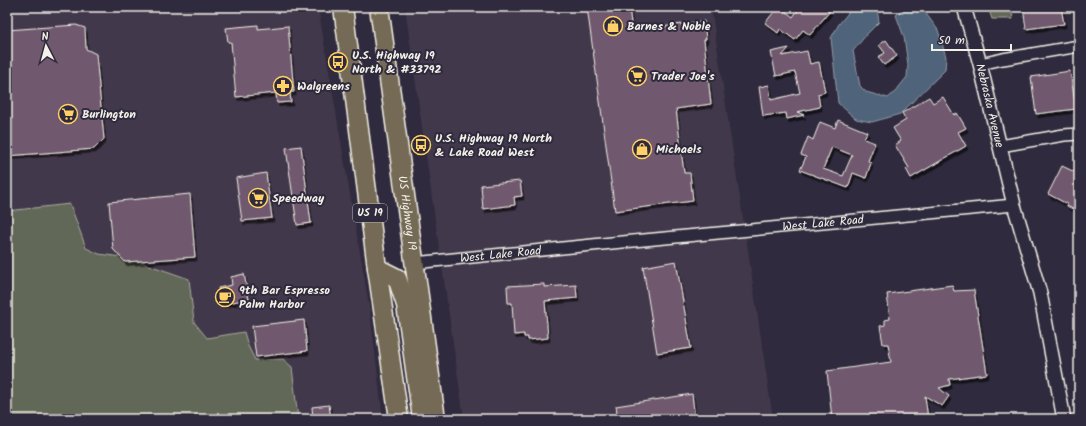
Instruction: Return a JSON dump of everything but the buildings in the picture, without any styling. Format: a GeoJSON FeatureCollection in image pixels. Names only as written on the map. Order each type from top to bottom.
{"type":"FeatureCollection","features":[{"type":"Feature","properties":{"kind":"highway","name":"US 19"},"geometry":{"type":"LineString","coordinates":[[343,7],[398,419]]}},
{"type":"Feature","properties":{"kind":"highway","name":"US Highway 19"},"geometry":{"type":"LineString","coordinates":[[379,7],[436,419]]}},
{"type":"Feature","properties":{"kind":"highway"},"geometry":{"type":"LineString","coordinates":[[377,268],[397,278],[406,305],[422,419]]}},
{"type":"Feature","properties":{"kind":"street","name":"Nebraska Avenue"},"geometry":{"type":"LineString","coordinates":[[964,7],[980,64],[1014,205]]}},
{"type":"Feature","properties":{"kind":"street"},"geometry":{"type":"LineString","coordinates":[[980,64],[1079,46]]}},
{"type":"Feature","properties":{"kind":"street"},"geometry":{"type":"LineString","coordinates":[[1000,146],[1069,134],[1079,134]]}},
{"type":"Feature","properties":{"kind":"street","name":"West Lake Road"},"geometry":{"type":"LineString","coordinates":[[414,263],[1014,205]]}},
{"type":"Feature","properties":{"kind":"street"},"geometry":{"type":"LineString","coordinates":[[1014,205],[1040,293],[1064,419]]}},
{"type":"Feature","properties":{"kind":"shaded area"},"geometry":{"type":"Polygon","coordinates":[[[7,7],[318,7],[370,311],[383,419],[298,419],[292,367],[283,359],[255,360],[248,346],[244,332],[207,338],[194,322],[189,279],[129,258],[99,254],[85,248],[70,204],[7,211],[7,7]]]}},
{"type":"Feature","properties":{"kind":"shaded area"},"geometry":{"type":"Polygon","coordinates":[[[405,7],[711,7],[744,225],[440,254],[405,7]]]}},
{"type":"Feature","properties":{"kind":"shaded area"},"geometry":{"type":"Polygon","coordinates":[[[746,237],[773,419],[464,419],[442,266],[746,237]]]}},
{"type":"Feature","properties":{"kind":"green space"},"geometry":{"type":"Polygon","coordinates":[[[988,7],[1011,7],[1013,19],[992,19],[988,7]]]}},
{"type":"Feature","properties":{"kind":"green space"},"geometry":{"type":"Polygon","coordinates":[[[70,204],[86,248],[99,254],[129,258],[189,279],[194,322],[207,338],[244,332],[248,346],[255,360],[283,359],[292,367],[298,419],[7,419],[7,211],[70,204]]]}},
{"type":"Feature","properties":{"kind":"water"},"geometry":{"type":"Polygon","coordinates":[[[853,7],[872,7],[877,9],[879,22],[853,51],[860,86],[866,92],[888,98],[907,77],[908,65],[904,37],[896,15],[906,7],[921,7],[938,30],[946,57],[945,70],[900,114],[872,122],[856,119],[838,103],[831,38],[839,24],[853,7]]]}},
{"type":"Feature","properties":{"kind":"place","name":"Barnes & Noble"},"geometry":{"type":"Point","coordinates":[613,26]}},
{"type":"Feature","properties":{"kind":"place","name":"U.S. Highway 19 North & #33792"},"geometry":{"type":"Point","coordinates":[338,62]}},
{"type":"Feature","properties":{"kind":"place","name":"Trader Joe's"},"geometry":{"type":"Point","coordinates":[637,76]}},
{"type":"Feature","properties":{"kind":"place","name":"Walgreens"},"geometry":{"type":"Point","coordinates":[283,86]}},
{"type":"Feature","properties":{"kind":"place","name":"Burlington"},"geometry":{"type":"Point","coordinates":[68,114]}},
{"type":"Feature","properties":{"kind":"place","name":"U.S. Highway 19 North & Lake Road West"},"geometry":{"type":"Point","coordinates":[421,145]}},
{"type":"Feature","properties":{"kind":"place","name":"Michaels"},"geometry":{"type":"Point","coordinates":[642,149]}},
{"type":"Feature","properties":{"kind":"place","name":"Speedway"},"geometry":{"type":"Point","coordinates":[258,198]}},
{"type":"Feature","properties":{"kind":"place","name":"9th Bar Espresso Palm Harbor"},"geometry":{"type":"Point","coordinates":[225,297]}}]}
